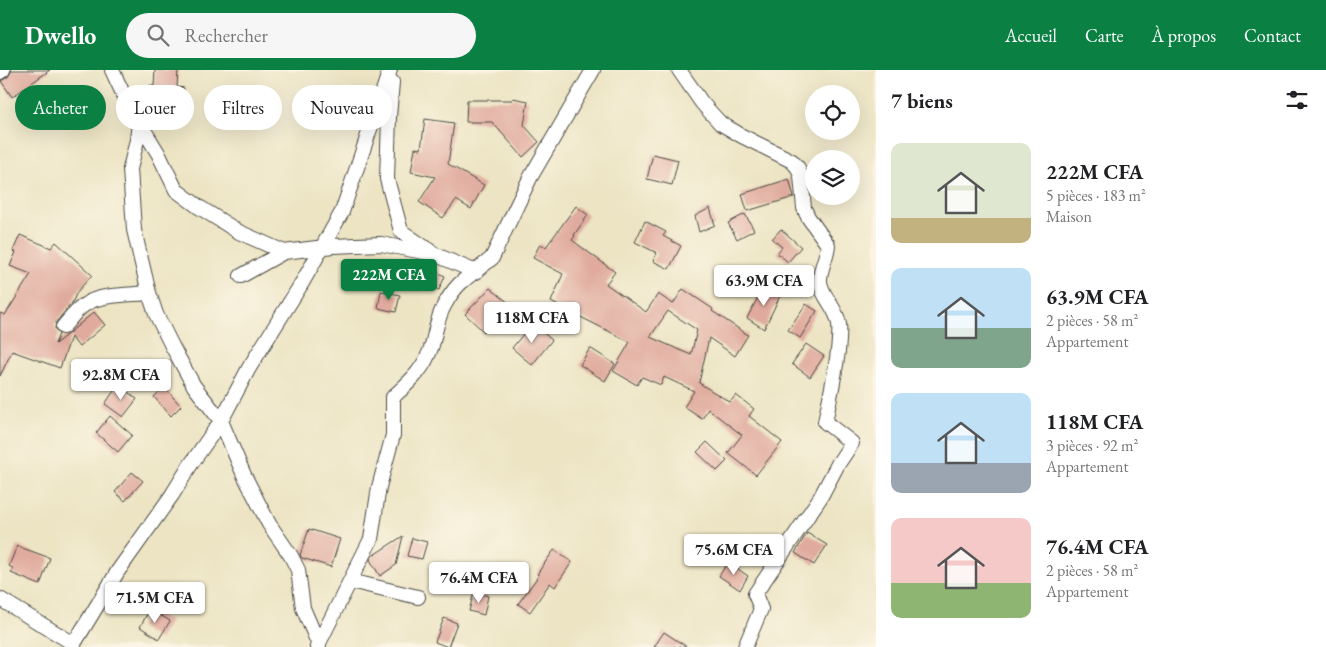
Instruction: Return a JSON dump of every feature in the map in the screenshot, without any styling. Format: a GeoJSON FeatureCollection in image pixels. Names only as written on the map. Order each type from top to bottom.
{"type":"FeatureCollection","features":[{"type":"Feature","properties":{"kind":"street"},"geometry":{"type":"LineString","coordinates":[[112,70],[119,85]]}},
{"type":"Feature","properties":{"kind":"street"},"geometry":{"type":"LineString","coordinates":[[0,598],[73,646],[118,571],[172,495],[221,420],[249,368],[302,283],[342,212],[391,70]]}},
{"type":"Feature","properties":{"kind":"street"},"geometry":{"type":"LineString","coordinates":[[391,70],[387,179],[401,232],[434,254],[476,272]]}},
{"type":"Feature","properties":{"kind":"street"},"geometry":{"type":"LineString","coordinates":[[318,646],[371,539],[379,488],[393,435],[393,397],[411,381],[425,362],[432,345],[438,318],[443,306],[452,293],[464,280],[492,258],[530,178],[593,70]]}},
{"type":"Feature","properties":{"kind":"street"},"geometry":{"type":"LineString","coordinates":[[679,70],[702,103],[720,123],[792,161],[798,168],[802,176],[804,208],[808,217],[828,245],[828,254],[820,282],[839,323],[840,335],[835,372],[825,422],[852,443],[838,464],[820,498],[755,594],[761,609],[745,647]]}},
{"type":"Feature","properties":{"kind":"street"},"geometry":{"type":"LineString","coordinates":[[138,130],[130,169],[134,230],[156,314],[189,378],[221,420],[248,483],[269,524],[291,556],[298,570],[303,608],[318,646]]}},
{"type":"Feature","properties":{"kind":"street"},"geometry":{"type":"LineString","coordinates":[[144,130],[176,190],[239,232],[284,252]]}},
{"type":"Feature","properties":{"kind":"street"},"geometry":{"type":"LineString","coordinates":[[241,276],[284,252],[322,247],[381,244],[434,254]]}},
{"type":"Feature","properties":{"kind":"street"},"geometry":{"type":"LineString","coordinates":[[64,327],[85,304],[92,300],[149,293]]}},
{"type":"Feature","properties":{"kind":"street"},"geometry":{"type":"LineString","coordinates":[[350,581],[418,598]]}},
{"type":"Feature","properties":{"kind":"building"},"geometry":{"type":"Polygon","coordinates":[[[12,70],[50,70],[29,85],[15,85],[15,95],[12,97],[1,81],[8,77],[12,70]]]}},
{"type":"Feature","properties":{"kind":"building"},"geometry":{"type":"Polygon","coordinates":[[[155,70],[178,70],[177,85],[154,85],[155,70]]]}},
{"type":"Feature","properties":{"kind":"building"},"geometry":{"type":"Polygon","coordinates":[[[513,98],[528,101],[524,125],[539,142],[523,157],[492,122],[466,122],[467,100],[512,100],[513,98]]]}},
{"type":"Feature","properties":{"kind":"building"},"geometry":{"type":"Polygon","coordinates":[[[425,119],[454,123],[448,164],[484,185],[471,209],[456,200],[443,218],[419,202],[435,177],[411,172],[415,148],[421,149],[425,119]]]}},
{"type":"Feature","properties":{"kind":"building"},"geometry":{"type":"Polygon","coordinates":[[[653,154],[678,160],[672,185],[647,179],[653,154]]]}},
{"type":"Feature","properties":{"kind":"building"},"geometry":{"type":"Polygon","coordinates":[[[789,179],[794,197],[747,211],[742,194],[789,179]]]}},
{"type":"Feature","properties":{"kind":"building"},"geometry":{"type":"Polygon","coordinates":[[[576,206],[588,215],[572,240],[615,272],[606,284],[646,312],[658,294],[673,304],[683,289],[748,335],[735,356],[709,338],[699,383],[730,402],[736,395],[754,409],[749,416],[782,442],[756,475],[728,453],[742,435],[708,409],[702,419],[684,407],[694,391],[664,377],[661,385],[642,377],[637,385],[613,371],[630,342],[551,302],[563,274],[533,258],[540,244],[546,247],[576,206]],[[668,311],[650,337],[691,355],[697,330],[668,311]]]}},
{"type":"Feature","properties":{"kind":"building"},"geometry":{"type":"Polygon","coordinates":[[[710,208],[715,225],[699,232],[695,216],[710,208]]]}},
{"type":"Feature","properties":{"kind":"building"},"geometry":{"type":"Polygon","coordinates":[[[745,214],[754,230],[737,239],[728,223],[745,214]]]}},
{"type":"Feature","properties":{"kind":"building"},"geometry":{"type":"Polygon","coordinates":[[[645,221],[666,232],[663,236],[681,246],[669,269],[653,261],[657,253],[635,242],[645,221]]]}},
{"type":"Feature","properties":{"kind":"building"},"geometry":{"type":"Polygon","coordinates":[[[781,229],[801,247],[788,262],[777,253],[782,247],[772,239],[781,229]]]}},
{"type":"Feature","properties":{"kind":"building"},"geometry":{"type":"Polygon","coordinates":[[[20,235],[51,248],[56,242],[92,275],[77,292],[72,303],[56,322],[55,329],[59,334],[55,344],[94,312],[105,325],[79,347],[71,337],[60,368],[12,351],[0,376],[0,313],[5,315],[31,274],[10,266],[16,252],[13,251],[20,235]]]}},
{"type":"Feature","properties":{"kind":"building"},"geometry":{"type":"Polygon","coordinates":[[[417,263],[445,276],[439,290],[410,277],[417,263]]]}},
{"type":"Feature","properties":{"kind":"building"},"geometry":{"type":"Polygon","coordinates":[[[764,286],[781,294],[764,329],[747,318],[764,286]]]}},
{"type":"Feature","properties":{"kind":"building"},"geometry":{"type":"Polygon","coordinates":[[[490,288],[510,304],[484,332],[465,314],[490,288]]]}},
{"type":"Feature","properties":{"kind":"building"},"geometry":{"type":"Polygon","coordinates":[[[381,291],[400,295],[396,312],[378,308],[381,291]]]}},
{"type":"Feature","properties":{"kind":"building"},"geometry":{"type":"Polygon","coordinates":[[[806,304],[817,311],[800,338],[788,330],[806,304]]]}},
{"type":"Feature","properties":{"kind":"building"},"geometry":{"type":"Polygon","coordinates":[[[532,323],[552,340],[532,365],[512,348],[532,323]]]}},
{"type":"Feature","properties":{"kind":"building"},"geometry":{"type":"Polygon","coordinates":[[[806,344],[824,356],[810,377],[792,364],[806,344]]]}},
{"type":"Feature","properties":{"kind":"building"},"geometry":{"type":"Polygon","coordinates":[[[590,348],[615,364],[605,381],[580,365],[590,348]]]}},
{"type":"Feature","properties":{"kind":"building"},"geometry":{"type":"Polygon","coordinates":[[[118,385],[137,399],[123,417],[105,404],[118,385]]]}},
{"type":"Feature","properties":{"kind":"building"},"geometry":{"type":"Polygon","coordinates":[[[164,387],[181,406],[171,416],[154,397],[164,387]]]}},
{"type":"Feature","properties":{"kind":"building"},"geometry":{"type":"Polygon","coordinates":[[[110,416],[132,435],[118,452],[96,433],[110,416]]]}},
{"type":"Feature","properties":{"kind":"building"},"geometry":{"type":"Polygon","coordinates":[[[707,442],[727,461],[717,471],[697,452],[707,442]]]}},
{"type":"Feature","properties":{"kind":"building"},"geometry":{"type":"Polygon","coordinates":[[[132,472],[143,481],[125,501],[115,492],[132,472]]]}},
{"type":"Feature","properties":{"kind":"building"},"geometry":{"type":"Polygon","coordinates":[[[309,529],[340,539],[331,567],[302,558],[300,555],[309,529]]]}},
{"type":"Feature","properties":{"kind":"building"},"geometry":{"type":"Polygon","coordinates":[[[807,533],[827,545],[814,565],[795,553],[807,533]]]}},
{"type":"Feature","properties":{"kind":"building"},"geometry":{"type":"Polygon","coordinates":[[[403,536],[396,565],[380,576],[370,560],[372,556],[403,536]]]}},
{"type":"Feature","properties":{"kind":"building"},"geometry":{"type":"Polygon","coordinates":[[[412,538],[427,542],[422,559],[407,556],[412,538]]]}},
{"type":"Feature","properties":{"kind":"building"},"geometry":{"type":"Polygon","coordinates":[[[17,546],[50,558],[40,585],[11,573],[14,569],[9,566],[17,546]]]}},
{"type":"Feature","properties":{"kind":"building"},"geometry":{"type":"Polygon","coordinates":[[[554,550],[572,562],[555,587],[550,583],[530,612],[518,604],[554,550]]]}},
{"type":"Feature","properties":{"kind":"building"},"geometry":{"type":"Polygon","coordinates":[[[728,562],[748,576],[740,590],[719,576],[728,562]]]}},
{"type":"Feature","properties":{"kind":"building"},"geometry":{"type":"Polygon","coordinates":[[[474,592],[488,596],[484,615],[469,611],[474,592]]]}},
{"type":"Feature","properties":{"kind":"building"},"geometry":{"type":"Polygon","coordinates":[[[150,609],[170,621],[159,639],[140,627],[150,609]]]}},
{"type":"Feature","properties":{"kind":"building"},"geometry":{"type":"Polygon","coordinates":[[[444,618],[457,623],[448,647],[435,642],[444,618]]]}},
{"type":"Feature","properties":{"kind":"building"},"geometry":{"type":"Polygon","coordinates":[[[664,632],[687,647],[654,647],[664,632]]]}}]}
